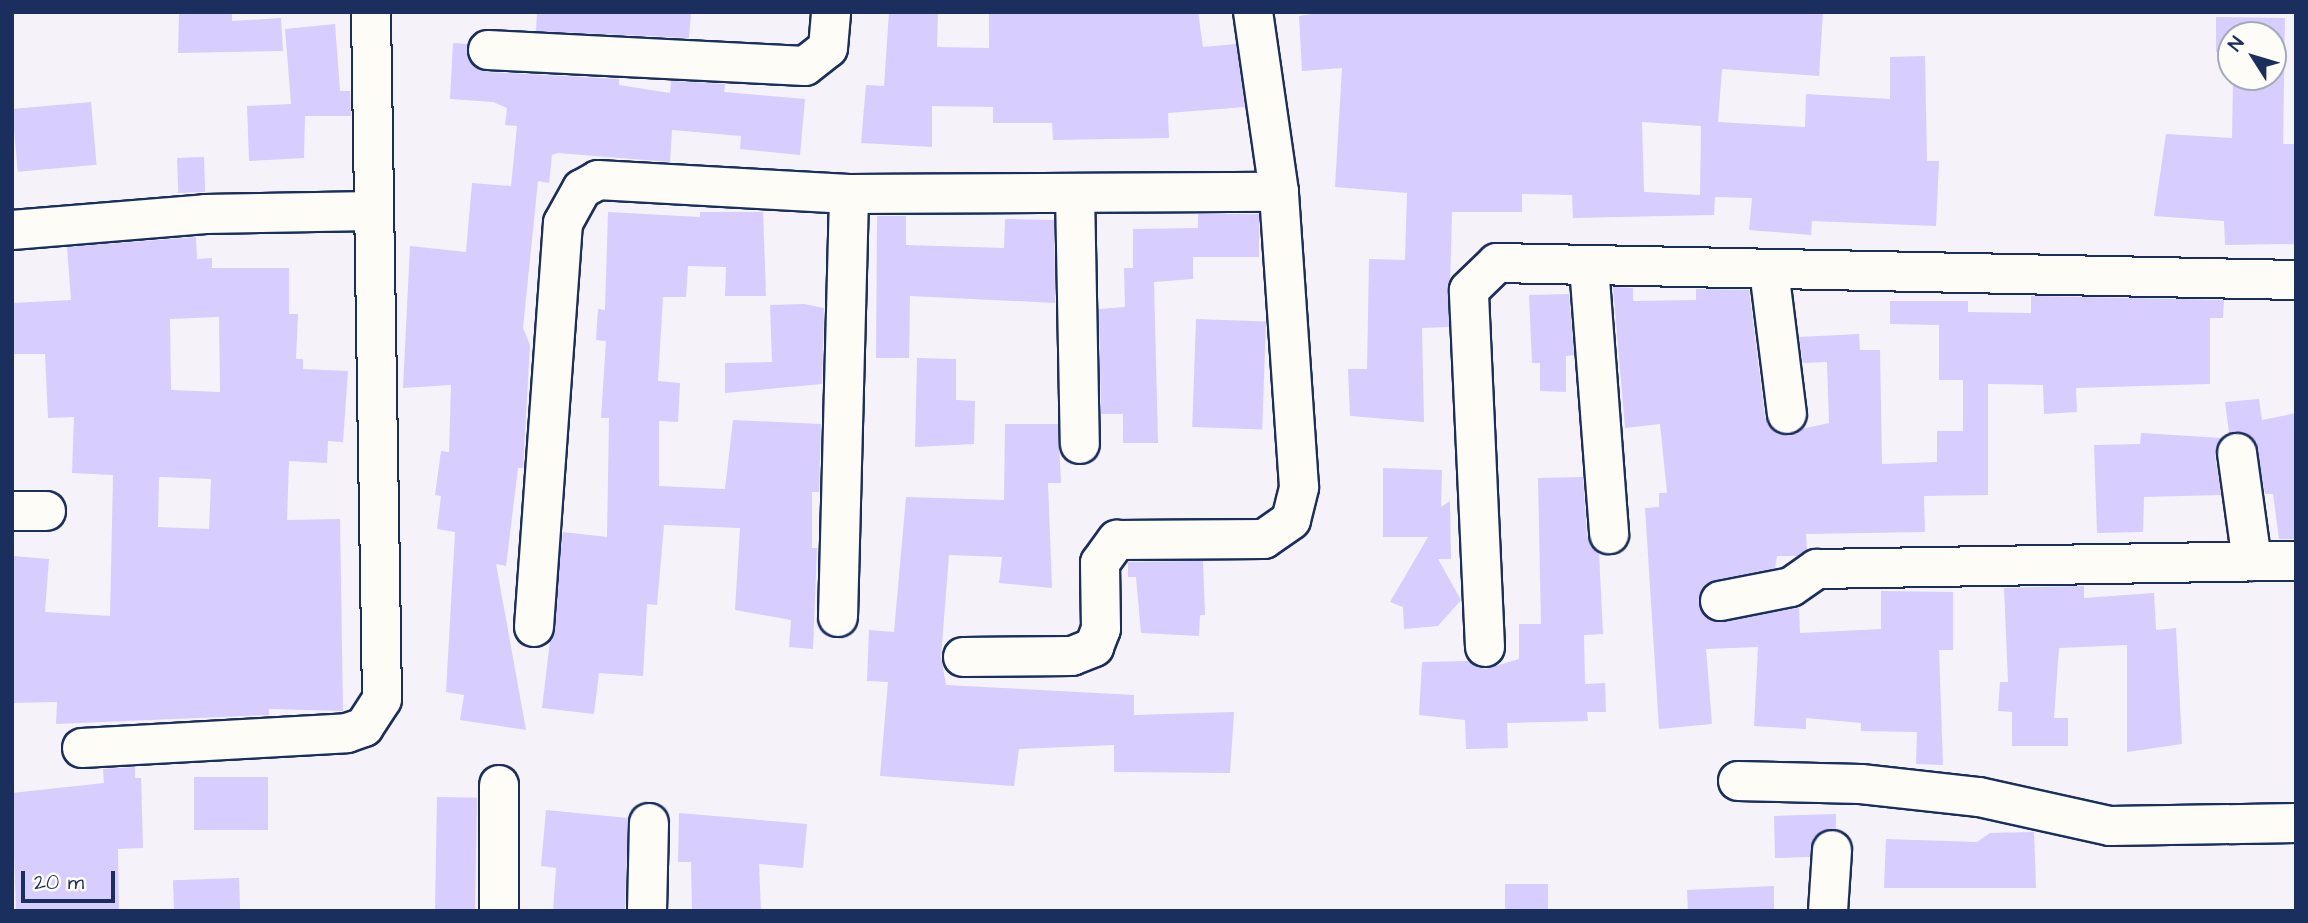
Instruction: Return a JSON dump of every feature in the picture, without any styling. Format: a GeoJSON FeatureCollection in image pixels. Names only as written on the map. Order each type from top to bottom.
{"type":"FeatureCollection","features":[{"type":"Feature","properties":{"kind":"street"},"geometry":{"type":"LineString","coordinates":[[82,748],[347,733],[375,717],[382,678],[372,211],[371,12]]}},
{"type":"Feature","properties":{"kind":"street"},"geometry":{"type":"LineString","coordinates":[[488,50],[805,66],[828,48],[831,12]]}},
{"type":"Feature","properties":{"kind":"street"},"geometry":{"type":"LineString","coordinates":[[963,657],[1072,656],[1094,647],[1101,629],[1100,563],[1117,540],[1264,539],[1291,520],[1299,487],[1279,192],[1253,12]]}},
{"type":"Feature","properties":{"kind":"street"},"geometry":{"type":"LineString","coordinates":[[534,627],[563,223],[570,202],[598,180],[849,194],[1279,192]]}},
{"type":"Feature","properties":{"kind":"street"},"geometry":{"type":"LineString","coordinates":[[1075,193],[1080,444]]}},
{"type":"Feature","properties":{"kind":"street"},"geometry":{"type":"LineString","coordinates":[[838,617],[849,194]]}},
{"type":"Feature","properties":{"kind":"street"},"geometry":{"type":"LineString","coordinates":[[12,230],[205,214],[372,211]]}},
{"type":"Feature","properties":{"kind":"street"},"geometry":{"type":"LineString","coordinates":[[1485,647],[1469,290],[1497,263],[2296,280]]}},
{"type":"Feature","properties":{"kind":"street"},"geometry":{"type":"LineString","coordinates":[[1589,266],[1609,534]]}},
{"type":"Feature","properties":{"kind":"street"},"geometry":{"type":"LineString","coordinates":[[1769,270],[1787,414]]}},
{"type":"Feature","properties":{"kind":"street"},"geometry":{"type":"LineString","coordinates":[[2237,453],[2252,561]]}},
{"type":"Feature","properties":{"kind":"street"},"geometry":{"type":"LineString","coordinates":[[1720,601],[1791,587],[1817,569],[2296,561]]}},
{"type":"Feature","properties":{"kind":"street"},"geometry":{"type":"LineString","coordinates":[[1738,781],[1861,784],[1979,797],[2110,826],[2296,823]]}},
{"type":"Feature","properties":{"kind":"street"},"geometry":{"type":"LineString","coordinates":[[499,785],[499,911]]}},
{"type":"Feature","properties":{"kind":"street"},"geometry":{"type":"LineString","coordinates":[[648,911],[649,823]]}},
{"type":"Feature","properties":{"kind":"street"},"geometry":{"type":"LineString","coordinates":[[1828,911],[1832,850]]}},
{"type":"Feature","properties":{"kind":"building"},"geometry":{"type":"Polygon","coordinates":[[[179,12],[232,12],[232,21],[281,18],[283,51],[178,53],[179,12]]]}},
{"type":"Feature","properties":{"kind":"building"},"geometry":{"type":"Polygon","coordinates":[[[537,12],[691,12],[689,38],[536,31],[537,12]]]}},
{"type":"Feature","properties":{"kind":"building"},"geometry":{"type":"Polygon","coordinates":[[[889,12],[938,12],[937,47],[989,48],[989,12],[1198,12],[1203,47],[1236,44],[1245,107],[1168,113],[1169,138],[1053,140],[1052,123],[993,123],[993,107],[932,106],[932,147],[861,143],[866,85],[884,86],[889,12]]]}},
{"type":"Feature","properties":{"kind":"building"},"geometry":{"type":"Polygon","coordinates":[[[1325,12],[1823,12],[1819,76],[1722,69],[1718,122],[1805,127],[1806,94],[1890,99],[1890,57],[1925,56],[1927,161],[1939,161],[1936,226],[1812,221],[1811,235],[1749,230],[1752,198],[1715,197],[1714,215],[1573,218],[1572,195],[1522,194],[1522,212],[1452,212],[1449,327],[1422,328],[1424,422],[1350,416],[1348,369],[1367,369],[1369,259],[1405,260],[1407,193],[1335,187],[1342,68],[1302,71],[1299,16],[1325,12]],[[1642,122],[1644,192],[1700,195],[1701,126],[1642,122]]]}},
{"type":"Feature","properties":{"kind":"building"},"geometry":{"type":"Polygon","coordinates":[[[2216,17],[2285,18],[2285,21],[2217,21],[2216,52],[2216,17]]]}},
{"type":"Feature","properties":{"kind":"building"},"geometry":{"type":"Polygon","coordinates":[[[335,24],[340,91],[350,91],[351,116],[305,116],[304,158],[249,161],[247,106],[291,104],[285,29],[335,24]]]}},
{"type":"Feature","properties":{"kind":"building"},"geometry":{"type":"Polygon","coordinates":[[[453,43],[468,44],[469,61],[487,72],[619,79],[619,85],[670,93],[671,81],[725,84],[724,92],[805,99],[800,155],[740,149],[741,136],[672,130],[670,162],[558,153],[552,155],[549,183],[538,181],[523,328],[530,345],[523,468],[518,468],[506,566],[496,564],[526,730],[460,720],[464,695],[446,692],[455,532],[437,529],[441,496],[435,495],[441,451],[449,452],[451,385],[403,388],[410,246],[466,252],[472,183],[511,186],[517,126],[505,125],[507,108],[493,102],[450,99],[453,43]]]}},
{"type":"Feature","properties":{"kind":"building"},"geometry":{"type":"Polygon","coordinates":[[[2233,91],[2284,91],[2283,144],[2296,144],[2296,244],[2225,245],[2224,221],[2154,216],[2166,134],[2232,138],[2233,91]]]}},
{"type":"Feature","properties":{"kind":"building"},"geometry":{"type":"Polygon","coordinates":[[[91,102],[96,165],[18,172],[12,109],[91,102]]]}},
{"type":"Feature","properties":{"kind":"building"},"geometry":{"type":"Polygon","coordinates":[[[204,157],[205,192],[178,193],[177,158],[204,157]]]}},
{"type":"Feature","properties":{"kind":"building"},"geometry":{"type":"Polygon","coordinates":[[[608,212],[700,217],[700,212],[763,212],[766,296],[725,296],[726,267],[688,266],[686,297],[663,297],[658,381],[680,383],[678,422],[659,421],[659,486],[725,489],[733,420],[821,424],[819,492],[812,492],[812,548],[817,548],[813,649],[789,647],[791,620],[735,610],[740,528],[664,525],[657,605],[647,604],[643,676],[599,673],[594,714],[542,708],[563,532],[607,537],[609,418],[601,418],[606,341],[596,340],[598,309],[605,310],[608,212]]]}},
{"type":"Feature","properties":{"kind":"building"},"geometry":{"type":"Polygon","coordinates":[[[1198,214],[1259,214],[1259,257],[1193,257],[1193,279],[1154,282],[1158,443],[1123,443],[1123,414],[1101,414],[1099,309],[1125,307],[1124,268],[1133,268],[1133,229],[1198,228],[1198,214]]]}},
{"type":"Feature","properties":{"kind":"building"},"geometry":{"type":"Polygon","coordinates":[[[877,216],[906,216],[906,245],[1004,248],[1005,219],[1054,220],[1055,303],[910,296],[909,358],[876,358],[877,216]]]}},
{"type":"Feature","properties":{"kind":"building"},"geometry":{"type":"Polygon","coordinates":[[[196,237],[197,259],[212,258],[212,268],[289,268],[289,314],[298,314],[296,359],[303,359],[303,369],[348,371],[343,442],[328,441],[327,463],[289,461],[287,520],[340,519],[343,711],[269,709],[269,715],[56,724],[57,702],[12,703],[12,556],[49,559],[45,612],[110,616],[113,475],[72,473],[74,417],[48,418],[45,354],[12,354],[12,303],[71,300],[67,247],[196,237]],[[219,317],[170,319],[171,390],[220,392],[219,317]],[[159,477],[158,527],[209,529],[211,479],[159,477]]]}},
{"type":"Feature","properties":{"kind":"building"},"geometry":{"type":"Polygon","coordinates":[[[1613,287],[1633,288],[1633,301],[1696,300],[1696,289],[1749,290],[1765,417],[1779,434],[1829,423],[1827,362],[1803,363],[1799,337],[1859,334],[1860,350],[1880,350],[1882,464],[1937,462],[1937,431],[1963,431],[1963,380],[1939,380],[1939,325],[1890,324],[1890,301],[1968,301],[1968,312],[2031,313],[2031,296],[2224,300],[2223,318],[2210,318],[2210,384],[2076,388],[2077,412],[2044,414],[2043,385],[1988,384],[1988,495],[1924,496],[1925,532],[1806,534],[1807,550],[1798,556],[1777,556],[1775,568],[1715,580],[1700,593],[1699,606],[1714,622],[1799,608],[1800,633],[1881,629],[1881,591],[1953,592],[1953,650],[1939,650],[1943,765],[1916,764],[1917,732],[1861,731],[1861,723],[1806,718],[1806,729],[1754,726],[1758,647],[1706,649],[1712,724],[1659,729],[1645,508],[1659,507],[1659,493],[1667,493],[1660,424],[1625,428],[1613,287]]]}},
{"type":"Feature","properties":{"kind":"building"},"geometry":{"type":"Polygon","coordinates":[[[1569,294],[1574,355],[1566,356],[1566,392],[1540,391],[1540,363],[1532,363],[1529,295],[1569,294]]]}},
{"type":"Feature","properties":{"kind":"building"},"geometry":{"type":"Polygon","coordinates":[[[804,304],[824,308],[822,384],[725,393],[725,363],[772,362],[770,305],[804,304]]]}},
{"type":"Feature","properties":{"kind":"building"},"geometry":{"type":"Polygon","coordinates":[[[1196,319],[1266,321],[1262,429],[1192,427],[1196,319]]]}},
{"type":"Feature","properties":{"kind":"building"},"geometry":{"type":"Polygon","coordinates":[[[917,358],[956,359],[956,400],[975,401],[974,444],[915,447],[917,358]]]}},
{"type":"Feature","properties":{"kind":"building"},"geometry":{"type":"Polygon","coordinates":[[[2259,399],[2262,420],[2296,413],[2296,539],[2279,539],[2273,494],[2265,494],[2255,440],[2229,433],[2225,402],[2259,399]]]}},
{"type":"Feature","properties":{"kind":"building"},"geometry":{"type":"Polygon","coordinates":[[[1005,424],[1058,424],[1061,483],[1048,483],[1052,588],[999,583],[1002,557],[949,555],[941,657],[946,685],[1134,695],[1134,715],[1234,712],[1230,773],[1114,772],[1114,745],[1019,749],[1014,786],[880,776],[888,682],[867,681],[869,630],[894,632],[906,497],[1004,500],[1005,424]]]}},
{"type":"Feature","properties":{"kind":"building"},"geometry":{"type":"Polygon","coordinates":[[[2141,433],[2222,438],[2215,455],[2221,495],[2144,497],[2143,532],[2097,533],[2094,445],[2140,444],[2141,433]]]}},
{"type":"Feature","properties":{"kind":"building"},"geometry":{"type":"Polygon","coordinates":[[[1383,468],[1442,470],[1441,507],[1450,501],[1451,559],[1438,559],[1461,600],[1438,626],[1404,629],[1403,607],[1390,602],[1428,537],[1383,537],[1383,468]]]}},
{"type":"Feature","properties":{"kind":"building"},"geometry":{"type":"Polygon","coordinates":[[[1583,477],[1587,536],[1599,553],[1603,634],[1584,635],[1585,684],[1605,683],[1606,712],[1587,712],[1588,721],[1507,723],[1508,748],[1466,749],[1465,720],[1419,715],[1422,662],[1468,661],[1485,669],[1519,659],[1519,624],[1541,624],[1538,478],[1583,477]]]}},
{"type":"Feature","properties":{"kind":"building"},"geometry":{"type":"Polygon","coordinates":[[[1203,561],[1205,615],[1200,615],[1199,636],[1141,633],[1136,577],[1128,577],[1128,562],[1203,561]]]}},
{"type":"Feature","properties":{"kind":"building"},"geometry":{"type":"Polygon","coordinates":[[[2084,586],[2084,598],[2154,593],[2156,630],[2176,628],[2182,744],[2127,752],[2127,645],[2059,648],[2054,718],[2068,718],[2068,746],[2012,746],[2012,712],[1998,711],[2000,682],[2008,682],[2004,588],[2084,586]]]}},
{"type":"Feature","properties":{"kind":"building"},"geometry":{"type":"Polygon","coordinates":[[[135,767],[135,778],[141,778],[143,848],[118,849],[119,911],[16,911],[12,793],[104,783],[103,769],[135,767]]]}},
{"type":"Feature","properties":{"kind":"building"},"geometry":{"type":"Polygon","coordinates":[[[194,777],[268,777],[268,830],[194,830],[194,777]]]}},
{"type":"Feature","properties":{"kind":"building"},"geometry":{"type":"Polygon","coordinates":[[[437,797],[477,798],[475,911],[435,910],[437,797]]]}},
{"type":"Feature","properties":{"kind":"building"},"geometry":{"type":"Polygon","coordinates":[[[546,810],[628,818],[625,911],[553,911],[556,868],[541,866],[546,810]]]}},
{"type":"Feature","properties":{"kind":"building"},"geometry":{"type":"Polygon","coordinates":[[[679,813],[807,824],[803,868],[759,864],[761,911],[692,911],[691,862],[678,862],[679,813]]]}},
{"type":"Feature","properties":{"kind":"building"},"geometry":{"type":"Polygon","coordinates":[[[1836,814],[1836,829],[1814,837],[1810,857],[1775,858],[1774,816],[1836,814]]]}},
{"type":"Feature","properties":{"kind":"building"},"geometry":{"type":"Polygon","coordinates":[[[2034,832],[2036,888],[1884,888],[1886,839],[1977,842],[1990,833],[2034,832]]]}},
{"type":"Feature","properties":{"kind":"building"},"geometry":{"type":"Polygon","coordinates":[[[239,878],[240,911],[174,911],[173,880],[239,878]]]}},
{"type":"Feature","properties":{"kind":"building"},"geometry":{"type":"Polygon","coordinates":[[[1505,884],[1548,884],[1548,911],[1505,911],[1505,884]]]}},
{"type":"Feature","properties":{"kind":"building"},"geometry":{"type":"Polygon","coordinates":[[[1774,886],[1774,911],[1688,911],[1687,890],[1774,886]]]}}]}
